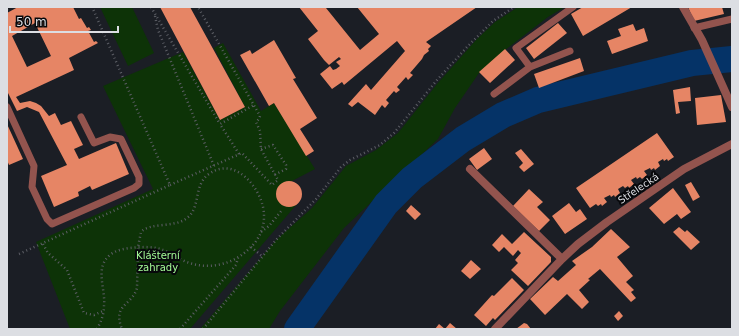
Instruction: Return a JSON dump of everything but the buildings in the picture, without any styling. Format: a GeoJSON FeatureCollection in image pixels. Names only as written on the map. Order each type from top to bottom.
{"type":"FeatureCollection","features":[{"type":"Feature","properties":{"kind":"street"},"geometry":{"type":"LineString","coordinates":[[683,7],[702,40],[732,107]]}},
{"type":"Feature","properties":{"kind":"street","name":"Střelecká"},"geometry":{"type":"LineString","coordinates":[[495,329],[562,259],[607,222],[684,169],[732,144]]}},
{"type":"Feature","properties":{"kind":"street"},"geometry":{"type":"LineString","coordinates":[[470,169],[562,259]]}},
{"type":"Feature","properties":{"kind":"lane"},"geometry":{"type":"LineString","coordinates":[[530,67],[516,48],[573,7]]}},
{"type":"Feature","properties":{"kind":"lane"},"geometry":{"type":"LineString","coordinates":[[694,28],[732,19]]}},
{"type":"Feature","properties":{"kind":"lane"},"geometry":{"type":"LineString","coordinates":[[494,94],[530,67],[570,51]]}},
{"type":"Feature","properties":{"kind":"lane"},"geometry":{"type":"LineString","coordinates":[[7,107],[34,166],[32,187],[47,219],[52,224],[134,188],[140,182],[121,139],[114,137],[94,143],[81,117]]}},
{"type":"Feature","properties":{"kind":"path"},"geometry":{"type":"LineString","coordinates":[[151,7],[155,16],[158,30],[216,170]]}},
{"type":"Feature","properties":{"kind":"path"},"geometry":{"type":"LineString","coordinates":[[170,185],[242,153],[272,185],[278,180],[261,149],[260,131],[256,122],[260,118],[254,105],[198,7]]}},
{"type":"Feature","properties":{"kind":"path"},"geometry":{"type":"LineString","coordinates":[[203,329],[262,256],[294,220],[316,199],[341,168],[350,160],[380,145],[394,133],[437,80],[468,46],[493,21],[514,7]]}},
{"type":"Feature","properties":{"kind":"path"},"geometry":{"type":"LineString","coordinates":[[155,16],[167,32],[239,154]]}},
{"type":"Feature","properties":{"kind":"path"},"geometry":{"type":"LineString","coordinates":[[220,124],[254,105]]}},
{"type":"Feature","properties":{"kind":"path"},"geometry":{"type":"LineString","coordinates":[[261,149],[273,145],[286,165],[286,169],[274,175]]}},
{"type":"Feature","properties":{"kind":"path"},"geometry":{"type":"LineString","coordinates":[[97,329],[104,311],[101,274],[106,260],[116,251],[138,247],[162,249],[181,259],[199,265],[220,265],[238,257],[251,247],[261,232],[264,224],[264,211],[255,188],[240,173],[231,170],[216,170],[208,174],[200,185],[194,209],[188,218],[174,224],[144,229],[139,235],[138,247],[137,288],[135,293],[120,310],[119,319],[122,329]]}},
{"type":"Feature","properties":{"kind":"path"},"geometry":{"type":"LineString","coordinates":[[261,232],[266,229],[282,210]]}},
{"type":"Feature","properties":{"kind":"path"},"geometry":{"type":"LineString","coordinates":[[43,244],[48,254],[67,270],[84,313],[94,315],[104,311]]}},
{"type":"Feature","properties":{"kind":"path"},"geometry":{"type":"LineString","coordinates":[[251,247],[262,256]]}},
{"type":"Feature","properties":{"kind":"path"},"geometry":{"type":"LineString","coordinates":[[180,329],[236,265],[238,257]]}},
{"type":"Feature","properties":{"kind":"green space"},"geometry":{"type":"Polygon","coordinates":[[[100,7],[132,7],[154,53],[128,66],[100,7]]]}},
{"type":"Feature","properties":{"kind":"green space"},"geometry":{"type":"Polygon","coordinates":[[[518,7],[565,7],[548,17],[505,50],[479,73],[455,108],[438,139],[344,228],[280,311],[269,329],[200,329],[276,240],[312,208],[346,166],[376,150],[398,133],[437,84],[476,40],[495,22],[518,7]]]}},
{"type":"Feature","properties":{"kind":"green space","name":"Klášterní zahrady"},"geometry":{"type":"Polygon","coordinates":[[[223,43],[261,111],[274,103],[315,169],[292,181],[285,182],[279,187],[277,195],[282,204],[291,206],[297,204],[190,329],[70,329],[36,242],[153,189],[103,86],[183,52],[220,120],[245,107],[214,48],[223,43]]]}},
{"type":"Feature","properties":{"kind":"water"},"geometry":{"type":"Polygon","coordinates":[[[732,50],[732,62],[692,63],[732,50]]]}},
{"type":"Feature","properties":{"kind":"waterway"},"geometry":{"type":"LineString","coordinates":[[297,329],[386,204],[412,178],[463,139],[503,115],[538,100],[692,63],[732,59]]}}]}
